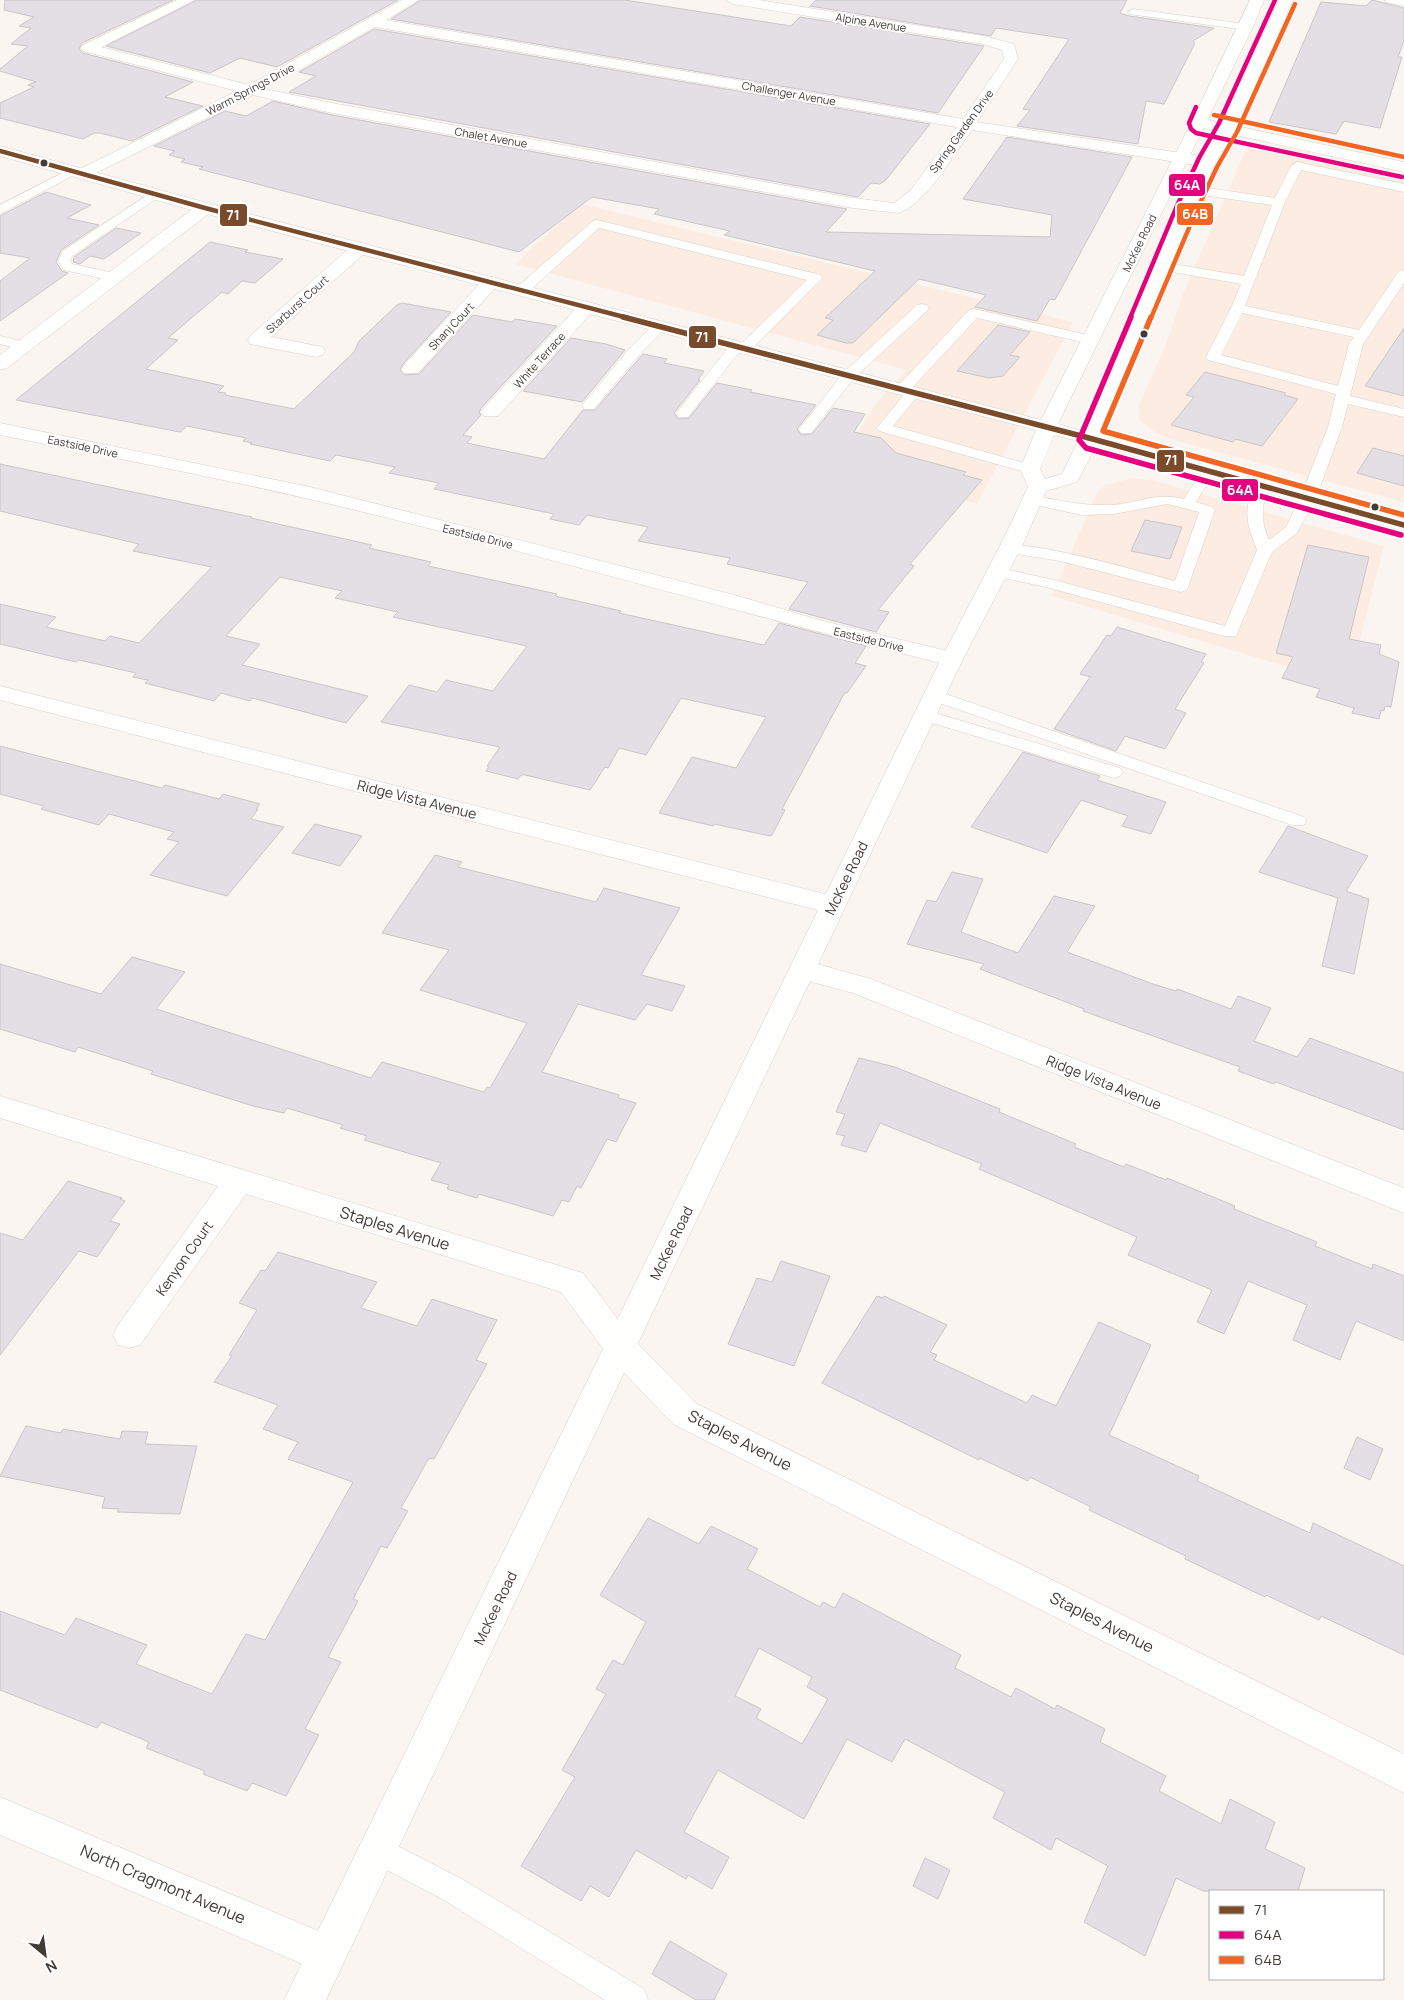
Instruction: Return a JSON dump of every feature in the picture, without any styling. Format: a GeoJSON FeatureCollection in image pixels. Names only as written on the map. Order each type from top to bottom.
{"type":"FeatureCollection","features":[{"type":"Feature","properties":{"kind":"street","name":"Chalet Avenue"},"geometry":{"type":"LineString","coordinates":[[188,0],[88,48],[251,90],[421,124],[843,201],[898,208]]}},
{"type":"Feature","properties":{"kind":"street","name":"Warm Springs Drive"},"geometry":{"type":"LineString","coordinates":[[79,172],[251,90],[412,0]]}},
{"type":"Feature","properties":{"kind":"street","name":"Alpine Avenue"},"geometry":{"type":"LineString","coordinates":[[733,0],[984,40],[1009,47]]}},
{"type":"Feature","properties":{"kind":"street","name":"McKee Road"},"geometry":{"type":"LineString","coordinates":[[304,2000],[621,1348],[929,705],[1003,560],[1033,486],[1047,427],[1180,158],[1200,123],[1257,0]]}},
{"type":"Feature","properties":{"kind":"street"},"geometry":{"type":"LineString","coordinates":[[1033,486],[1070,478],[1100,417],[1116,371],[1195,190],[1208,162],[1228,128],[1286,0]]}},
{"type":"Feature","properties":{"kind":"street","name":"Challenger Avenue"},"geometry":{"type":"LineString","coordinates":[[370,22],[968,124],[1208,162]]}},
{"type":"Feature","properties":{"kind":"street","name":"Spring Garden Drive"},"geometry":{"type":"LineString","coordinates":[[898,208],[916,194],[968,124],[1012,59],[1009,47]]}},
{"type":"Feature","properties":{"kind":"street"},"geometry":{"type":"LineString","coordinates":[[1200,123],[1404,167]]}},
{"type":"Feature","properties":{"kind":"street"},"geometry":{"type":"LineString","coordinates":[[3,154],[57,166],[205,208],[1089,438],[1404,525]]}},
{"type":"Feature","properties":{"kind":"street"},"geometry":{"type":"LineString","coordinates":[[0,364],[205,208]]}},
{"type":"Feature","properties":{"kind":"street","name":"Starburst Court"},"geometry":{"type":"LineString","coordinates":[[316,351],[257,340],[360,248]]}},
{"type":"Feature","properties":{"kind":"street","name":"Shanj Court"},"geometry":{"type":"LineString","coordinates":[[411,369],[491,282]]}},
{"type":"Feature","properties":{"kind":"street","name":"White Terrace"},"geometry":{"type":"LineString","coordinates":[[491,412],[587,307]]}},
{"type":"Feature","properties":{"kind":"street","name":"Eastside Drive"},"geometry":{"type":"LineString","coordinates":[[0,429],[310,493],[723,599],[816,626],[952,659]]}},
{"type":"Feature","properties":{"kind":"street","name":"Ridge Vista Avenue"},"geometry":{"type":"LineString","coordinates":[[0,693],[833,905]]}},
{"type":"Feature","properties":{"kind":"street","name":"Ridge Vista Avenue"},"geometry":{"type":"LineString","coordinates":[[803,970],[860,986],[1404,1201]]}},
{"type":"Feature","properties":{"kind":"street","name":"Staples Avenue"},"geometry":{"type":"LineString","coordinates":[[0,1107],[572,1282],[621,1348],[685,1414],[1404,1774]]}},
{"type":"Feature","properties":{"kind":"street","name":"Kenyon Court"},"geometry":{"type":"LineString","coordinates":[[129,1336],[239,1180]]}},
{"type":"Feature","properties":{"kind":"street","name":"North Cragmont Avenue"},"geometry":{"type":"LineString","coordinates":[[0,1816],[326,1954]]}},
{"type":"Feature","properties":{"kind":"lane"},"geometry":{"type":"LineString","coordinates":[[1390,0],[1404,3]]}},
{"type":"Feature","properties":{"kind":"lane"},"geometry":{"type":"LineString","coordinates":[[1133,12],[1246,27]]}},
{"type":"Feature","properties":{"kind":"lane"},"geometry":{"type":"LineString","coordinates":[[0,197],[57,166]]}},
{"type":"Feature","properties":{"kind":"lane"},"geometry":{"type":"LineString","coordinates":[[1404,188],[1297,166],[1279,202],[1238,308],[1213,357],[1404,413]]}},
{"type":"Feature","properties":{"kind":"lane"},"geometry":{"type":"LineString","coordinates":[[0,210],[79,172]]}},
{"type":"Feature","properties":{"kind":"lane"},"geometry":{"type":"LineString","coordinates":[[1195,190],[1279,202]]}},
{"type":"Feature","properties":{"kind":"lane"},"geometry":{"type":"LineString","coordinates":[[114,276],[68,267],[64,261],[67,254],[155,194]]}},
{"type":"Feature","properties":{"kind":"lane"},"geometry":{"type":"LineString","coordinates":[[522,290],[596,224],[816,278],[741,347],[683,414]]}},
{"type":"Feature","properties":{"kind":"lane"},"geometry":{"type":"LineString","coordinates":[[1161,266],[1248,281]]}},
{"type":"Feature","properties":{"kind":"lane"},"geometry":{"type":"LineString","coordinates":[[1003,560],[1048,582],[1230,632],[1264,550],[1292,530],[1308,498],[1335,427],[1354,349],[1404,274]]}},
{"type":"Feature","properties":{"kind":"lane"},"geometry":{"type":"LineString","coordinates":[[806,430],[849,375],[922,308]]}},
{"type":"Feature","properties":{"kind":"lane"},"geometry":{"type":"LineString","coordinates":[[1238,308],[1362,335]]}},
{"type":"Feature","properties":{"kind":"lane"},"geometry":{"type":"LineString","coordinates":[[1003,560],[1060,556],[1180,587],[1207,510],[1167,498],[1114,509],[1082,510],[1033,486],[884,428],[908,391],[974,313],[1091,340]]}},
{"type":"Feature","properties":{"kind":"lane"},"geometry":{"type":"LineString","coordinates":[[589,406],[634,352],[660,326]]}},
{"type":"Feature","properties":{"kind":"lane"},"geometry":{"type":"LineString","coordinates":[[0,340],[24,346]]}},
{"type":"Feature","properties":{"kind":"lane"},"geometry":{"type":"LineString","coordinates":[[1188,504],[1209,470]]}},
{"type":"Feature","properties":{"kind":"lane"},"geometry":{"type":"LineString","coordinates":[[1263,485],[1252,506],[1255,524],[1264,550]]}},
{"type":"Feature","properties":{"kind":"lane"},"geometry":{"type":"LineString","coordinates":[[929,705],[1114,772]]}},
{"type":"Feature","properties":{"kind":"lane"},"geometry":{"type":"LineString","coordinates":[[929,705],[1298,821]]}},
{"type":"Feature","properties":{"kind":"lane"},"geometry":{"type":"LineString","coordinates":[[376,1849],[452,1889],[633,2000]]}},
{"type":"Feature","properties":{"kind":"shaded area"},"geometry":{"type":"Polygon","coordinates":[[[1262,146],[1283,147],[1404,175],[1404,502],[1174,440],[1156,433],[1140,420],[1138,407],[1165,347],[1183,294],[1245,152],[1262,146]]]}},
{"type":"Feature","properties":{"kind":"shaded area"},"geometry":{"type":"Polygon","coordinates":[[[581,204],[1073,322],[977,504],[837,465],[875,405],[907,370],[515,264],[581,204]]]}},
{"type":"Feature","properties":{"kind":"shaded area"},"geometry":{"type":"Polygon","coordinates":[[[1133,478],[1155,481],[1384,546],[1348,685],[1052,596],[1097,493],[1105,485],[1133,478]]]}},
{"type":"Feature","properties":{"kind":"building"},"geometry":{"type":"Polygon","coordinates":[[[5,0],[173,0],[82,43],[79,49],[83,53],[193,82],[165,97],[203,106],[132,141],[100,133],[94,133],[83,139],[0,118],[0,103],[34,87],[28,85],[36,82],[0,71],[28,46],[11,44],[31,28],[19,26],[34,17],[4,10],[5,0]]]}},
{"type":"Feature","properties":{"kind":"building"},"geometry":{"type":"Polygon","coordinates":[[[197,0],[398,0],[277,67],[240,58],[210,73],[106,46],[197,0]]]}},
{"type":"Feature","properties":{"kind":"building"},"geometry":{"type":"Polygon","coordinates":[[[421,0],[625,0],[791,26],[800,17],[984,46],[938,113],[391,19],[421,0]]]}},
{"type":"Feature","properties":{"kind":"building"},"geometry":{"type":"Polygon","coordinates":[[[816,0],[1127,0],[1120,13],[1129,16],[1214,28],[1193,41],[1195,43],[1164,104],[1146,101],[1138,144],[1017,126],[1030,110],[1023,109],[1069,39],[996,28],[991,36],[810,6],[816,0]]]}},
{"type":"Feature","properties":{"kind":"building"},"geometry":{"type":"Polygon","coordinates":[[[1372,0],[1404,8],[1404,41],[1398,57],[1402,57],[1380,128],[1344,121],[1336,134],[1269,122],[1321,2],[1366,6],[1372,0]]]}},
{"type":"Feature","properties":{"kind":"building"},"geometry":{"type":"Polygon","coordinates":[[[374,29],[930,124],[886,180],[880,184],[871,183],[858,197],[289,92],[316,76],[299,72],[374,29]]]}},
{"type":"Feature","properties":{"kind":"building"},"geometry":{"type":"Polygon","coordinates":[[[273,101],[332,115],[847,209],[826,232],[1050,237],[1052,215],[963,199],[1007,137],[1132,157],[1055,300],[1050,299],[1037,321],[975,307],[986,295],[919,279],[853,343],[846,343],[817,335],[833,320],[825,318],[875,271],[724,235],[730,231],[654,214],[659,209],[592,197],[519,252],[199,169],[203,167],[181,162],[185,159],[169,155],[175,151],[154,146],[225,111],[246,116],[273,101]]]}},
{"type":"Feature","properties":{"kind":"building"},"geometry":{"type":"Polygon","coordinates":[[[46,192],[91,205],[67,218],[99,225],[61,250],[56,262],[62,271],[68,273],[0,321],[0,281],[30,258],[0,253],[0,216],[46,192]]]}},
{"type":"Feature","properties":{"kind":"building"},"geometry":{"type":"Polygon","coordinates":[[[116,228],[141,233],[104,259],[90,256],[80,264],[73,262],[74,257],[116,228]]]}},
{"type":"Feature","properties":{"kind":"building"},"geometry":{"type":"Polygon","coordinates":[[[210,242],[248,250],[245,252],[283,259],[255,283],[242,281],[228,294],[222,292],[168,338],[178,340],[146,369],[224,386],[218,392],[226,393],[225,395],[294,409],[354,352],[359,341],[397,305],[402,303],[451,312],[403,364],[400,370],[404,375],[419,374],[473,315],[512,322],[515,319],[557,326],[482,407],[479,412],[481,415],[463,435],[472,437],[467,443],[544,459],[583,410],[595,410],[643,354],[667,359],[664,363],[704,371],[698,380],[700,380],[674,413],[678,419],[689,418],[717,383],[752,390],[750,392],[816,405],[797,429],[801,435],[812,434],[833,408],[865,414],[854,432],[881,438],[896,453],[966,472],[963,475],[982,480],[910,564],[914,566],[878,610],[889,612],[876,632],[789,609],[808,582],[727,564],[730,558],[638,541],[648,527],[587,515],[579,525],[550,519],[554,514],[434,489],[439,483],[389,473],[395,467],[336,455],[330,461],[250,444],[252,443],[243,441],[246,438],[187,426],[180,432],[16,400],[210,242]]]}},
{"type":"Feature","properties":{"kind":"building"},"geometry":{"type":"Polygon","coordinates":[[[998,325],[1030,332],[1010,355],[1020,357],[1003,376],[989,378],[957,371],[998,325]]]}},
{"type":"Feature","properties":{"kind":"building"},"geometry":{"type":"Polygon","coordinates":[[[1404,328],[1404,396],[1365,386],[1404,328]]]}},
{"type":"Feature","properties":{"kind":"building"},"geometry":{"type":"Polygon","coordinates":[[[571,338],[606,344],[625,350],[582,402],[523,391],[571,338]]]}},
{"type":"Feature","properties":{"kind":"building"},"geometry":{"type":"Polygon","coordinates":[[[1205,372],[1286,393],[1284,395],[1298,399],[1262,446],[1235,439],[1233,442],[1171,425],[1194,397],[1186,395],[1205,372]]]}},
{"type":"Feature","properties":{"kind":"building"},"geometry":{"type":"Polygon","coordinates":[[[1373,448],[1404,456],[1404,486],[1357,473],[1373,448]]]}},
{"type":"Feature","properties":{"kind":"building"},"geometry":{"type":"Polygon","coordinates":[[[0,464],[252,517],[372,545],[369,548],[431,562],[428,566],[557,594],[555,596],[621,611],[619,613],[764,645],[779,623],[866,646],[855,663],[866,666],[847,693],[845,692],[782,809],[785,810],[772,835],[714,824],[713,826],[659,813],[692,757],[736,768],[766,717],[681,698],[646,755],[619,748],[608,768],[605,767],[590,790],[525,775],[521,775],[518,779],[486,771],[489,766],[487,766],[500,747],[381,722],[409,685],[437,692],[446,680],[493,691],[527,646],[393,617],[398,612],[335,598],[342,591],[280,577],[226,636],[260,644],[242,665],[368,696],[346,723],[252,698],[250,701],[221,693],[214,701],[145,683],[148,680],[133,677],[136,673],[79,660],[76,662],[0,644],[0,604],[56,617],[46,627],[105,641],[110,636],[139,643],[212,567],[133,551],[139,544],[0,511],[0,464]]]}},
{"type":"Feature","properties":{"kind":"building"},"geometry":{"type":"Polygon","coordinates":[[[1145,520],[1182,527],[1170,559],[1131,551],[1145,520]]]}},
{"type":"Feature","properties":{"kind":"building"},"geometry":{"type":"Polygon","coordinates":[[[1308,545],[1369,557],[1349,639],[1381,645],[1379,654],[1399,662],[1391,707],[1385,706],[1384,711],[1381,710],[1379,719],[1352,713],[1354,708],[1316,697],[1320,689],[1282,678],[1293,657],[1276,653],[1308,545]]]}},
{"type":"Feature","properties":{"kind":"building"},"geometry":{"type":"Polygon","coordinates":[[[1117,627],[1206,654],[1201,662],[1204,663],[1175,709],[1186,713],[1165,749],[1125,736],[1116,751],[1054,729],[1090,677],[1080,674],[1107,635],[1111,636],[1117,627]]]}},
{"type":"Feature","properties":{"kind":"building"},"geometry":{"type":"Polygon","coordinates":[[[0,746],[162,788],[165,785],[219,799],[223,794],[260,804],[251,819],[284,827],[227,896],[150,875],[179,842],[167,839],[174,832],[109,814],[99,825],[41,809],[44,806],[0,794],[0,746]]]}},
{"type":"Feature","properties":{"kind":"building"},"geometry":{"type":"Polygon","coordinates":[[[1023,752],[1100,776],[1097,780],[1166,802],[1151,834],[1122,826],[1128,816],[1081,800],[1047,853],[971,827],[1023,752]]]}},
{"type":"Feature","properties":{"kind":"building"},"geometry":{"type":"Polygon","coordinates":[[[315,824],[362,836],[340,866],[292,853],[315,824]]]}},
{"type":"Feature","properties":{"kind":"building"},"geometry":{"type":"Polygon","coordinates":[[[1288,826],[1368,856],[1346,891],[1369,899],[1354,974],[1322,966],[1338,898],[1259,872],[1288,826]]]}},
{"type":"Feature","properties":{"kind":"building"},"geometry":{"type":"Polygon","coordinates":[[[435,855],[462,862],[458,867],[596,902],[604,888],[680,908],[641,975],[685,986],[672,1011],[647,1004],[635,1020],[578,1004],[542,1072],[619,1095],[618,1098],[636,1103],[616,1142],[607,1139],[581,1188],[577,1186],[569,1202],[562,1200],[553,1216],[479,1194],[477,1198],[447,1189],[449,1185],[431,1180],[441,1163],[364,1140],[367,1136],[340,1128],[343,1125],[287,1108],[284,1113],[253,1106],[151,1074],[153,1071],[78,1047],[75,1052],[0,1029],[0,964],[101,994],[132,957],[185,972],[156,1009],[371,1078],[382,1062],[484,1092],[487,1087],[490,1088],[527,1023],[420,990],[449,950],[382,933],[435,855]]]}},
{"type":"Feature","properties":{"kind":"building"},"geometry":{"type":"Polygon","coordinates":[[[952,872],[983,879],[961,932],[1018,953],[1054,896],[1095,906],[1067,952],[1153,984],[1176,991],[1177,989],[1231,1009],[1238,996],[1271,1008],[1254,1041],[1297,1057],[1310,1038],[1404,1073],[1404,1130],[1276,1082],[1274,1084],[1238,1071],[1240,1067],[1083,1011],[1084,1009],[980,969],[984,964],[907,944],[927,900],[936,902],[952,872]]]}},
{"type":"Feature","properties":{"kind":"building"},"geometry":{"type":"Polygon","coordinates":[[[859,1058],[895,1067],[1000,1109],[999,1112],[1076,1144],[1074,1147],[1124,1167],[1126,1164],[1166,1180],[1167,1178],[1235,1206],[1234,1209],[1317,1242],[1315,1246],[1372,1269],[1373,1264],[1404,1276],[1404,1341],[1356,1321],[1340,1360],[1293,1340],[1307,1305],[1248,1281],[1224,1334],[1197,1322],[1212,1290],[1128,1255],[1137,1237],[979,1169],[982,1164],[880,1123],[866,1152],[841,1145],[845,1136],[836,1134],[845,1114],[836,1112],[859,1058]]]}},
{"type":"Feature","properties":{"kind":"building"},"geometry":{"type":"Polygon","coordinates":[[[68,1181],[122,1198],[120,1199],[125,1201],[110,1221],[120,1224],[97,1257],[79,1251],[0,1355],[0,1233],[23,1240],[68,1181]]]}},
{"type":"Feature","properties":{"kind":"building"},"geometry":{"type":"Polygon","coordinates":[[[278,1252],[377,1282],[361,1308],[417,1326],[432,1299],[497,1320],[476,1360],[487,1364],[434,1459],[429,1458],[401,1508],[408,1511],[387,1548],[381,1546],[353,1599],[358,1601],[328,1657],[341,1662],[305,1729],[319,1735],[286,1796],[252,1783],[247,1791],[203,1774],[205,1771],[146,1748],[149,1742],[101,1722],[97,1728],[0,1690],[0,1611],[65,1635],[76,1618],[147,1645],[136,1664],[212,1694],[246,1634],[265,1640],[353,1482],[288,1459],[298,1442],[263,1429],[278,1405],[214,1382],[232,1356],[229,1355],[257,1310],[239,1303],[261,1270],[265,1271],[278,1252]]]}},
{"type":"Feature","properties":{"kind":"building"},"geometry":{"type":"Polygon","coordinates":[[[781,1261],[830,1276],[794,1366],[728,1344],[757,1278],[772,1282],[781,1261]]]}},
{"type":"Feature","properties":{"kind":"building"},"geometry":{"type":"Polygon","coordinates":[[[877,1296],[883,1298],[884,1296],[947,1325],[930,1352],[937,1355],[934,1360],[1027,1403],[1032,1395],[1056,1406],[1099,1322],[1151,1345],[1109,1435],[1199,1476],[1197,1481],[1310,1533],[1313,1523],[1404,1566],[1404,1655],[1321,1616],[1319,1620],[1266,1595],[1265,1597],[1185,1559],[1186,1556],[1089,1510],[1091,1507],[1030,1477],[1028,1481],[980,1458],[979,1460],[822,1383],[877,1296]]]}},
{"type":"Feature","properties":{"kind":"building"},"geometry":{"type":"Polygon","coordinates":[[[26,1426],[61,1433],[63,1429],[120,1439],[122,1431],[148,1432],[145,1444],[197,1446],[180,1514],[117,1512],[119,1509],[102,1508],[105,1497],[0,1476],[26,1426]]]}},
{"type":"Feature","properties":{"kind":"building"},"geometry":{"type":"Polygon","coordinates":[[[1357,1437],[1383,1449],[1370,1480],[1344,1468],[1357,1437]]]}},
{"type":"Feature","properties":{"kind":"building"},"geometry":{"type":"Polygon","coordinates":[[[648,1518],[699,1544],[711,1526],[758,1549],[747,1569],[820,1607],[823,1602],[835,1608],[843,1593],[961,1655],[955,1668],[1011,1697],[1016,1688],[1055,1709],[1057,1705],[1105,1729],[1100,1742],[1166,1776],[1159,1791],[1221,1824],[1230,1799],[1275,1822],[1265,1849],[1305,1868],[1298,1890],[1203,1891],[1176,1878],[1145,1956],[1084,1922],[1108,1866],[1056,1838],[1051,1850],[993,1818],[1005,1792],[905,1739],[892,1762],[847,1739],[804,1819],[718,1770],[684,1832],[729,1857],[712,1889],[688,1875],[686,1879],[636,1850],[609,1897],[590,1886],[581,1901],[521,1866],[575,1777],[562,1770],[606,1694],[596,1689],[613,1660],[623,1665],[646,1622],[600,1595],[648,1518]],[[759,1648],[735,1696],[761,1709],[756,1718],[802,1744],[828,1699],[807,1687],[812,1677],[759,1648]]]}},
{"type":"Feature","properties":{"kind":"building"},"geometry":{"type":"Polygon","coordinates":[[[925,1858],[950,1870],[938,1899],[913,1886],[925,1858]]]}},
{"type":"Feature","properties":{"kind":"building"},"geometry":{"type":"Polygon","coordinates":[[[670,1941],[727,1974],[714,2000],[696,2000],[652,1974],[670,1941]]]}},
{"type":"Feature","properties":{"kind":"transit line","name":"64A"},"geometry":{"type":"LineString","coordinates":[[1275,0],[1219,123],[1199,158],[1176,208],[1079,440],[1086,448],[1401,535]]}},
{"type":"Feature","properties":{"kind":"transit line","name":"64B"},"geometry":{"type":"LineString","coordinates":[[1295,4],[1237,132],[1217,167],[1194,216],[1103,431],[1404,515]]}},
{"type":"Feature","properties":{"kind":"transit line","name":"64A"},"geometry":{"type":"LineString","coordinates":[[1196,107],[1189,123],[1191,129],[1196,133],[1402,177]]}},
{"type":"Feature","properties":{"kind":"transit line","name":"64B"},"geometry":{"type":"LineString","coordinates":[[1214,115],[1404,157]]}},
{"type":"Feature","properties":{"kind":"transit line","name":"71"},"geometry":{"type":"LineString","coordinates":[[0,151],[205,208],[1089,438],[1404,525]]}}]}
